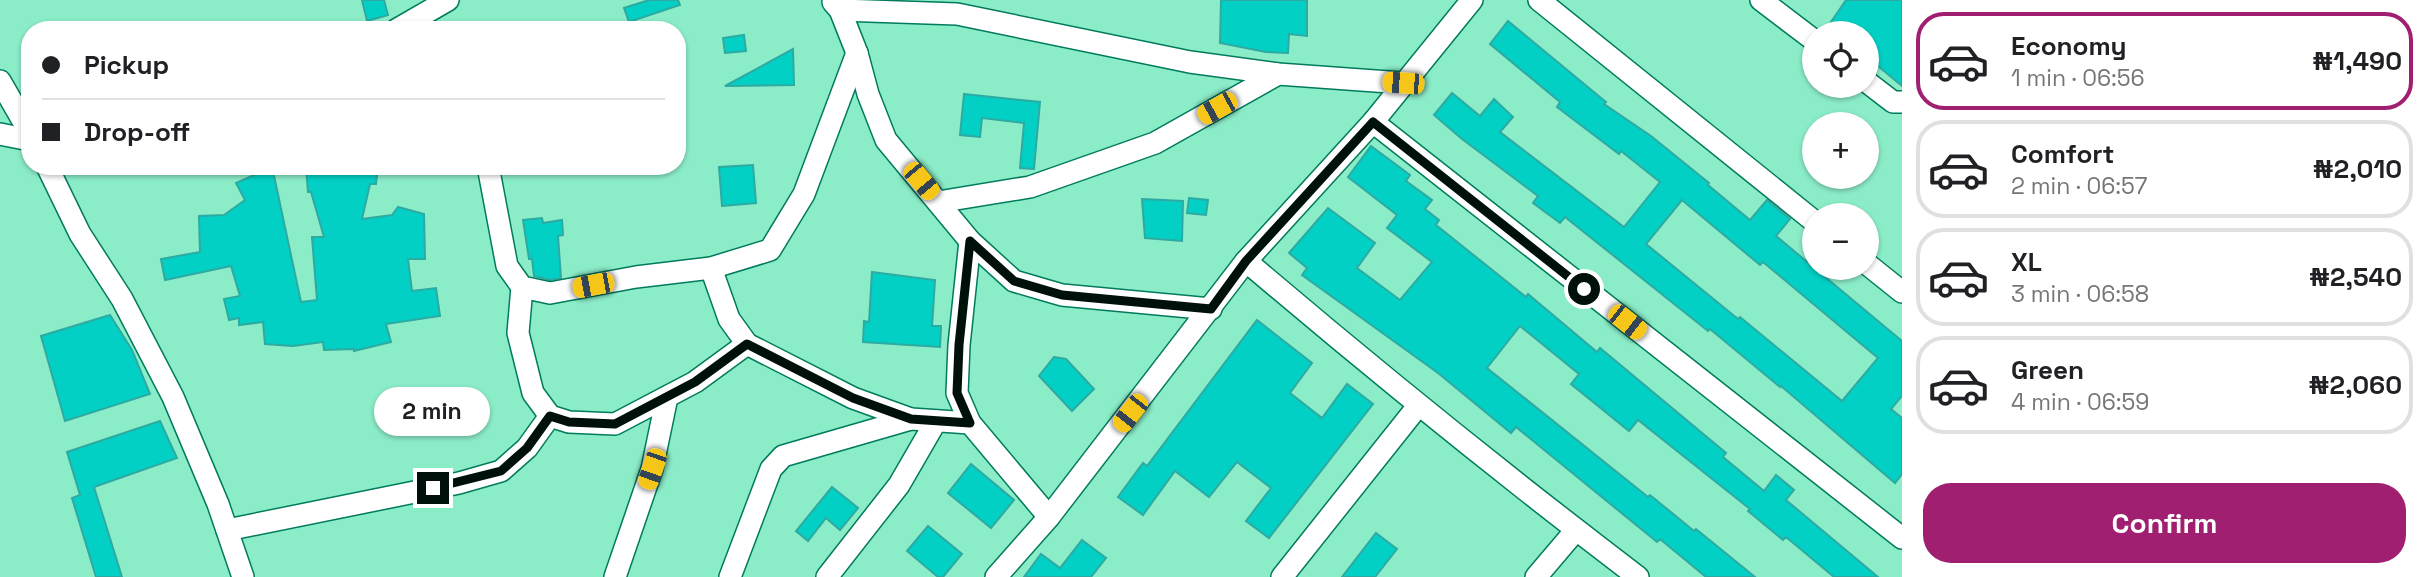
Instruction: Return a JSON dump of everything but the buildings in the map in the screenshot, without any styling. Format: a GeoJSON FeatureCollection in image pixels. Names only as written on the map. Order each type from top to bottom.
{"type":"FeatureCollection","features":[{"type":"Feature","properties":{"kind":"street"},"geometry":{"type":"LineString","coordinates":[[415,21],[448,0]]}},
{"type":"Feature","properties":{"kind":"street"},"geometry":{"type":"LineString","coordinates":[[996,577],[1049,517],[1246,261],[1373,122],[1472,0]]}},
{"type":"Feature","properties":{"kind":"street"},"geometry":{"type":"LineString","coordinates":[[1539,0],[1802,212]]}},
{"type":"Feature","properties":{"kind":"street"},"geometry":{"type":"LineString","coordinates":[[1761,0],[1802,31]]}},
{"type":"Feature","properties":{"kind":"street"},"geometry":{"type":"LineString","coordinates":[[1211,309],[1062,295],[1014,281],[970,241],[886,140],[868,94],[857,53],[836,5],[957,15],[1190,62],[1278,74],[1403,83]]}},
{"type":"Feature","properties":{"kind":"street"},"geometry":{"type":"LineString","coordinates":[[522,287],[550,293],[636,277],[712,268],[769,250],[804,194],[857,53]]}},
{"type":"Feature","properties":{"kind":"street"},"geometry":{"type":"LineString","coordinates":[[938,202],[1030,187],[1155,143],[1278,74]]}},
{"type":"Feature","properties":{"kind":"street"},"geometry":{"type":"LineString","coordinates":[[0,81],[21,117]]}},
{"type":"Feature","properties":{"kind":"street"},"geometry":{"type":"LineString","coordinates":[[1879,91],[1893,102],[1902,102]]}},
{"type":"Feature","properties":{"kind":"street"},"geometry":{"type":"LineString","coordinates":[[1373,122],[1902,538]]}},
{"type":"Feature","properties":{"kind":"street"},"geometry":{"type":"LineString","coordinates":[[0,134],[21,138]]}},
{"type":"Feature","properties":{"kind":"street"},"geometry":{"type":"LineString","coordinates":[[51,175],[80,234],[122,299],[173,397],[227,530],[243,577]]}},
{"type":"Feature","properties":{"kind":"street"},"geometry":{"type":"LineString","coordinates":[[490,175],[507,266],[522,287],[518,333],[527,377],[533,393],[550,416],[569,422],[615,424],[695,382],[747,344]]}},
{"type":"Feature","properties":{"kind":"street"},"geometry":{"type":"LineString","coordinates":[[970,241],[957,393],[970,423],[1049,517]]}},
{"type":"Feature","properties":{"kind":"street"},"geometry":{"type":"LineString","coordinates":[[1246,261],[1418,406],[1638,577]]}},
{"type":"Feature","properties":{"kind":"street"},"geometry":{"type":"LineString","coordinates":[[712,268],[729,319],[747,344],[853,398],[911,419],[970,423]]}},
{"type":"Feature","properties":{"kind":"street"},"geometry":{"type":"LineString","coordinates":[[1879,274],[1902,292]]}},
{"type":"Feature","properties":{"kind":"street"},"geometry":{"type":"LineString","coordinates":[[619,577],[652,469],[667,397]]}},
{"type":"Feature","properties":{"kind":"street"},"geometry":{"type":"LineString","coordinates":[[1282,577],[1418,406]]}},
{"type":"Feature","properties":{"kind":"street"},"geometry":{"type":"LineString","coordinates":[[227,530],[459,483],[501,471],[527,448],[550,416]]}},
{"type":"Feature","properties":{"kind":"street"},"geometry":{"type":"LineString","coordinates":[[730,577],[771,468],[783,456],[911,419]]}},
{"type":"Feature","properties":{"kind":"street"},"geometry":{"type":"LineString","coordinates":[[827,577],[898,485],[936,421]]}},
{"type":"Feature","properties":{"kind":"street"},"geometry":{"type":"LineString","coordinates":[[1536,577],[1576,530]]}},
{"type":"Feature","properties":{"kind":"route"},"geometry":{"type":"LineString","coordinates":[[433,488],[501,471],[527,448],[550,416],[569,422],[615,424],[695,382],[747,344],[853,398],[911,419],[970,423],[957,393],[970,241],[1014,281],[1062,295],[1211,309],[1246,261],[1373,122],[1584,289]]}}]}
